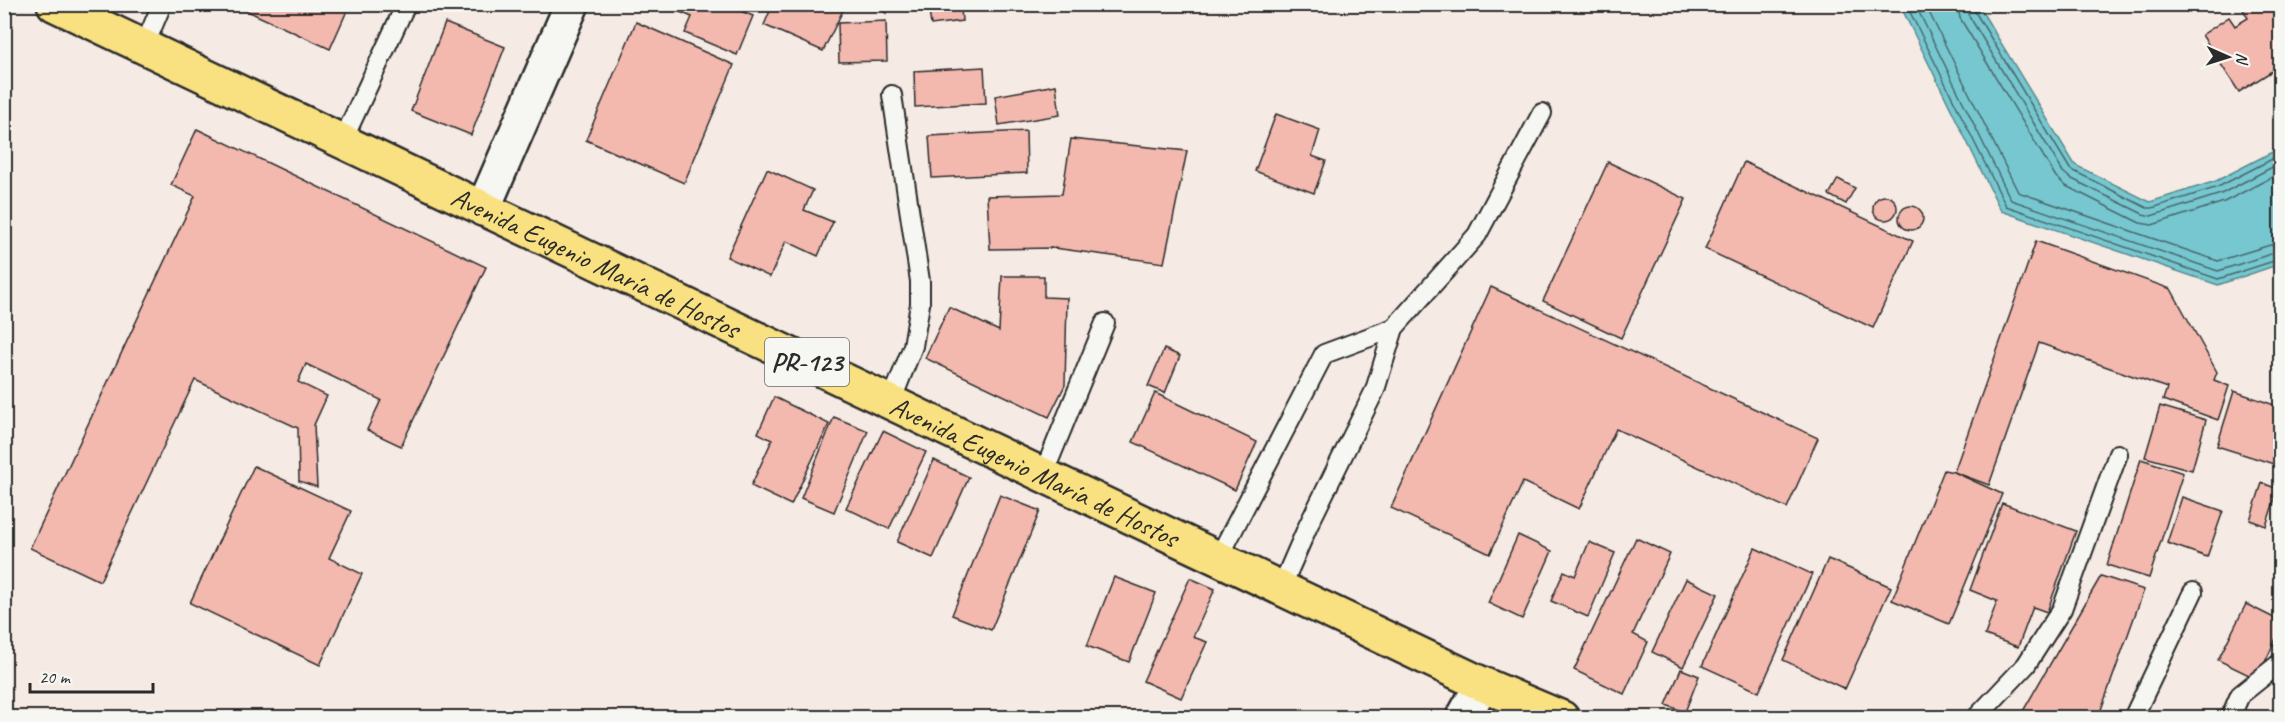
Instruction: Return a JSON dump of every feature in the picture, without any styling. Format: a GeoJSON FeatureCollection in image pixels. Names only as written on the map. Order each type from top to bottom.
{"type":"FeatureCollection","features":[{"type":"Feature","properties":{"kind":"main road","name":"Avenida Eugenio María de Hostos"},"geometry":{"type":"LineString","coordinates":[[54,4],[1482,684],[1562,717]]}},
{"type":"Feature","properties":{"kind":"street"},"geometry":{"type":"LineString","coordinates":[[483,209],[572,4]]}},
{"type":"Feature","properties":{"kind":"street"},"geometry":{"type":"LineString","coordinates":[[1463,717],[1482,684]]}},
{"type":"Feature","properties":{"kind":"lane"},"geometry":{"type":"LineString","coordinates":[[144,47],[162,4]]}},
{"type":"Feature","properties":{"kind":"lane"},"geometry":{"type":"LineString","coordinates":[[342,142],[406,4]]}},
{"type":"Feature","properties":{"kind":"lane"},"geometry":{"type":"LineString","coordinates":[[891,402],[913,346],[920,304],[920,281],[892,95]]}},
{"type":"Feature","properties":{"kind":"lane"},"geometry":{"type":"LineString","coordinates":[[1281,588],[1308,526],[1375,390],[1394,328],[1477,235],[1542,113]]}},
{"type":"Feature","properties":{"kind":"lane"},"geometry":{"type":"LineString","coordinates":[[1043,475],[1105,322]]}},
{"type":"Feature","properties":{"kind":"lane"},"geometry":{"type":"LineString","coordinates":[[1218,559],[1324,354],[1394,328]]}},
{"type":"Feature","properties":{"kind":"lane"},"geometry":{"type":"LineString","coordinates":[[1976,717],[2026,665],[2062,609],[2118,454]]}},
{"type":"Feature","properties":{"kind":"lane"},"geometry":{"type":"LineString","coordinates":[[2133,717],[2193,592]]}},
{"type":"Feature","properties":{"kind":"lane"},"geometry":{"type":"LineString","coordinates":[[2230,717],[2240,695],[2280,663]]}},
{"type":"Feature","properties":{"kind":"water"},"geometry":{"type":"Polygon","coordinates":[[[1900,5],[1978,5],[2075,165],[2150,202],[2216,181],[2280,148],[2280,264],[2218,285],[2001,211],[1900,5]]]}},
{"type":"Feature","properties":{"kind":"building"},"geometry":{"type":"Polygon","coordinates":[[[248,4],[350,4],[330,49],[245,10],[248,4]]]}},
{"type":"Feature","properties":{"kind":"building"},"geometry":{"type":"Polygon","coordinates":[[[661,4],[724,4],[753,16],[737,55],[685,33],[692,17],[661,4]]]}},
{"type":"Feature","properties":{"kind":"building"},"geometry":{"type":"Polygon","coordinates":[[[773,4],[846,4],[823,51],[764,25],[773,4]]]}},
{"type":"Feature","properties":{"kind":"building"},"geometry":{"type":"Polygon","coordinates":[[[871,4],[885,4],[886,13],[871,4]]]}},
{"type":"Feature","properties":{"kind":"building"},"geometry":{"type":"Polygon","coordinates":[[[928,4],[989,4],[961,8],[962,21],[931,25],[928,4]]]}},
{"type":"Feature","properties":{"kind":"building"},"geometry":{"type":"Polygon","coordinates":[[[2240,4],[2280,4],[2280,66],[2239,92],[2202,35],[2229,17],[2235,26],[2248,18],[2240,4]]]}},
{"type":"Feature","properties":{"kind":"building"},"geometry":{"type":"Polygon","coordinates":[[[886,21],[887,61],[839,62],[838,23],[886,21]]]}},
{"type":"Feature","properties":{"kind":"building"},"geometry":{"type":"Polygon","coordinates":[[[636,22],[734,65],[684,183],[586,140],[636,22]]]}},
{"type":"Feature","properties":{"kind":"building"},"geometry":{"type":"Polygon","coordinates":[[[445,23],[505,47],[471,135],[411,111],[445,23]]]}},
{"type":"Feature","properties":{"kind":"building"},"geometry":{"type":"Polygon","coordinates":[[[984,67],[986,103],[915,107],[914,71],[984,67]]]}},
{"type":"Feature","properties":{"kind":"building"},"geometry":{"type":"Polygon","coordinates":[[[1056,85],[1060,115],[999,125],[995,96],[1056,85]]]}},
{"type":"Feature","properties":{"kind":"building"},"geometry":{"type":"Polygon","coordinates":[[[1276,114],[1320,130],[1312,156],[1326,161],[1314,193],[1255,171],[1276,114]]]}},
{"type":"Feature","properties":{"kind":"building"},"geometry":{"type":"Polygon","coordinates":[[[197,129],[486,267],[401,446],[367,430],[381,400],[306,364],[298,382],[327,396],[314,425],[317,487],[299,481],[298,428],[195,380],[100,581],[30,548],[195,196],[171,185],[197,129]]]}},
{"type":"Feature","properties":{"kind":"building"},"geometry":{"type":"Polygon","coordinates":[[[1026,131],[1027,173],[932,178],[929,136],[1026,131]]]}},
{"type":"Feature","properties":{"kind":"building"},"geometry":{"type":"Polygon","coordinates":[[[1071,139],[1187,151],[1164,263],[1054,248],[990,249],[987,196],[1062,194],[1071,139]]]}},
{"type":"Feature","properties":{"kind":"building"},"geometry":{"type":"Polygon","coordinates":[[[1608,162],[1686,199],[1621,338],[1543,301],[1608,162]]]}},
{"type":"Feature","properties":{"kind":"building"},"geometry":{"type":"Polygon","coordinates":[[[1744,162],[1913,241],[1873,328],[1705,249],[1744,162]]]}},
{"type":"Feature","properties":{"kind":"building"},"geometry":{"type":"Polygon","coordinates":[[[767,169],[813,190],[804,210],[833,222],[818,256],[786,241],[770,277],[727,257],[767,169]]]}},
{"type":"Feature","properties":{"kind":"building"},"geometry":{"type":"Polygon","coordinates":[[[1838,179],[1855,188],[1846,204],[1829,195],[1838,179]]]}},
{"type":"Feature","properties":{"kind":"building"},"geometry":{"type":"Polygon","coordinates":[[[1885,196],[1894,199],[1897,208],[1894,217],[1885,220],[1876,217],[1873,208],[1876,199],[1885,196]]]}},
{"type":"Feature","properties":{"kind":"building"},"geometry":{"type":"Polygon","coordinates":[[[1911,206],[1919,210],[1923,218],[1919,226],[1911,230],[1903,226],[1899,218],[1903,210],[1911,206]]]}},
{"type":"Feature","properties":{"kind":"building"},"geometry":{"type":"Polygon","coordinates":[[[2036,241],[2171,289],[2217,372],[2214,380],[2229,386],[2218,420],[2163,400],[2167,388],[2039,343],[1989,485],[1954,472],[2036,241]]]}},
{"type":"Feature","properties":{"kind":"building"},"geometry":{"type":"Polygon","coordinates":[[[1002,276],[1044,276],[1044,297],[1067,298],[1065,385],[1049,417],[925,358],[949,307],[999,331],[1002,276]]]}},
{"type":"Feature","properties":{"kind":"building"},"geometry":{"type":"Polygon","coordinates":[[[1491,287],[1818,438],[1787,508],[1616,429],[1579,509],[1523,482],[1490,554],[1391,508],[1491,287]]]}},
{"type":"Feature","properties":{"kind":"building"},"geometry":{"type":"Polygon","coordinates":[[[1164,349],[1180,356],[1165,393],[1148,386],[1164,349]]]}},
{"type":"Feature","properties":{"kind":"building"},"geometry":{"type":"Polygon","coordinates":[[[2234,391],[2280,407],[2280,466],[2217,446],[2234,391]]]}},
{"type":"Feature","properties":{"kind":"building"},"geometry":{"type":"Polygon","coordinates":[[[1155,393],[1257,442],[1235,490],[1133,442],[1155,393]]]}},
{"type":"Feature","properties":{"kind":"building"},"geometry":{"type":"Polygon","coordinates":[[[774,397],[829,424],[791,505],[751,486],[772,440],[758,433],[774,397]]]}},
{"type":"Feature","properties":{"kind":"building"},"geometry":{"type":"Polygon","coordinates":[[[2160,406],[2206,420],[2192,470],[2145,457],[2160,406]]]}},
{"type":"Feature","properties":{"kind":"building"},"geometry":{"type":"Polygon","coordinates":[[[834,417],[868,431],[834,512],[801,498],[834,417]]]}},
{"type":"Feature","properties":{"kind":"building"},"geometry":{"type":"Polygon","coordinates":[[[883,431],[926,452],[889,529],[846,508],[883,431]]]}},
{"type":"Feature","properties":{"kind":"building"},"geometry":{"type":"Polygon","coordinates":[[[2141,459],[2183,473],[2149,578],[2107,565],[2141,459]]]}},
{"type":"Feature","properties":{"kind":"building"},"geometry":{"type":"Polygon","coordinates":[[[934,460],[969,477],[933,558],[897,542],[934,460]]]}},
{"type":"Feature","properties":{"kind":"building"},"geometry":{"type":"Polygon","coordinates":[[[254,466],[351,511],[329,558],[362,574],[320,665],[190,603],[254,466]]]}},
{"type":"Feature","properties":{"kind":"building"},"geometry":{"type":"Polygon","coordinates":[[[1944,470],[1954,472],[2002,494],[1949,624],[1892,600],[1944,470]]]}},
{"type":"Feature","properties":{"kind":"building"},"geometry":{"type":"Polygon","coordinates":[[[2262,483],[2278,489],[2266,526],[2250,520],[2262,483]]]}},
{"type":"Feature","properties":{"kind":"building"},"geometry":{"type":"Polygon","coordinates":[[[1000,495],[1040,511],[991,630],[952,615],[1000,495]]]}},
{"type":"Feature","properties":{"kind":"building"},"geometry":{"type":"Polygon","coordinates":[[[2182,497],[2223,511],[2207,557],[2167,543],[2182,497]]]}},
{"type":"Feature","properties":{"kind":"building"},"geometry":{"type":"Polygon","coordinates":[[[2002,503],[2076,531],[2047,612],[2033,607],[2018,647],[1985,635],[1997,601],[1970,590],[2002,503]]]}},
{"type":"Feature","properties":{"kind":"building"},"geometry":{"type":"Polygon","coordinates":[[[1518,535],[1552,551],[1522,619],[1488,603],[1518,535]]]}},
{"type":"Feature","properties":{"kind":"building"},"geometry":{"type":"Polygon","coordinates":[[[1636,538],[1670,554],[1633,634],[1648,642],[1624,694],[1574,670],[1636,538]]]}},
{"type":"Feature","properties":{"kind":"building"},"geometry":{"type":"Polygon","coordinates":[[[1589,542],[1615,553],[1588,617],[1551,601],[1564,571],[1575,576],[1589,542]]]}},
{"type":"Feature","properties":{"kind":"building"},"geometry":{"type":"Polygon","coordinates":[[[1755,548],[1812,574],[1759,692],[1702,666],[1755,548]]]}},
{"type":"Feature","properties":{"kind":"building"},"geometry":{"type":"Polygon","coordinates":[[[1828,559],[1891,587],[1845,689],[1783,660],[1828,559]]]}},
{"type":"Feature","properties":{"kind":"building"},"geometry":{"type":"Polygon","coordinates":[[[2101,576],[2144,590],[2098,718],[2019,718],[2101,576]]]}},
{"type":"Feature","properties":{"kind":"building"},"geometry":{"type":"Polygon","coordinates":[[[1114,577],[1156,593],[1129,662],[1087,646],[1114,577]]]}},
{"type":"Feature","properties":{"kind":"building"},"geometry":{"type":"Polygon","coordinates":[[[1190,578],[1215,589],[1193,637],[1207,642],[1181,698],[1143,681],[1190,578]]]}},
{"type":"Feature","properties":{"kind":"building"},"geometry":{"type":"Polygon","coordinates":[[[1686,579],[1718,594],[1683,667],[1652,652],[1686,579]]]}},
{"type":"Feature","properties":{"kind":"building"},"geometry":{"type":"Polygon","coordinates":[[[2246,604],[2280,621],[2280,630],[2257,679],[2218,660],[2246,604]]]}},
{"type":"Feature","properties":{"kind":"building"},"geometry":{"type":"Polygon","coordinates":[[[1681,669],[1699,676],[1685,712],[1666,705],[1681,669]]]}}]}
